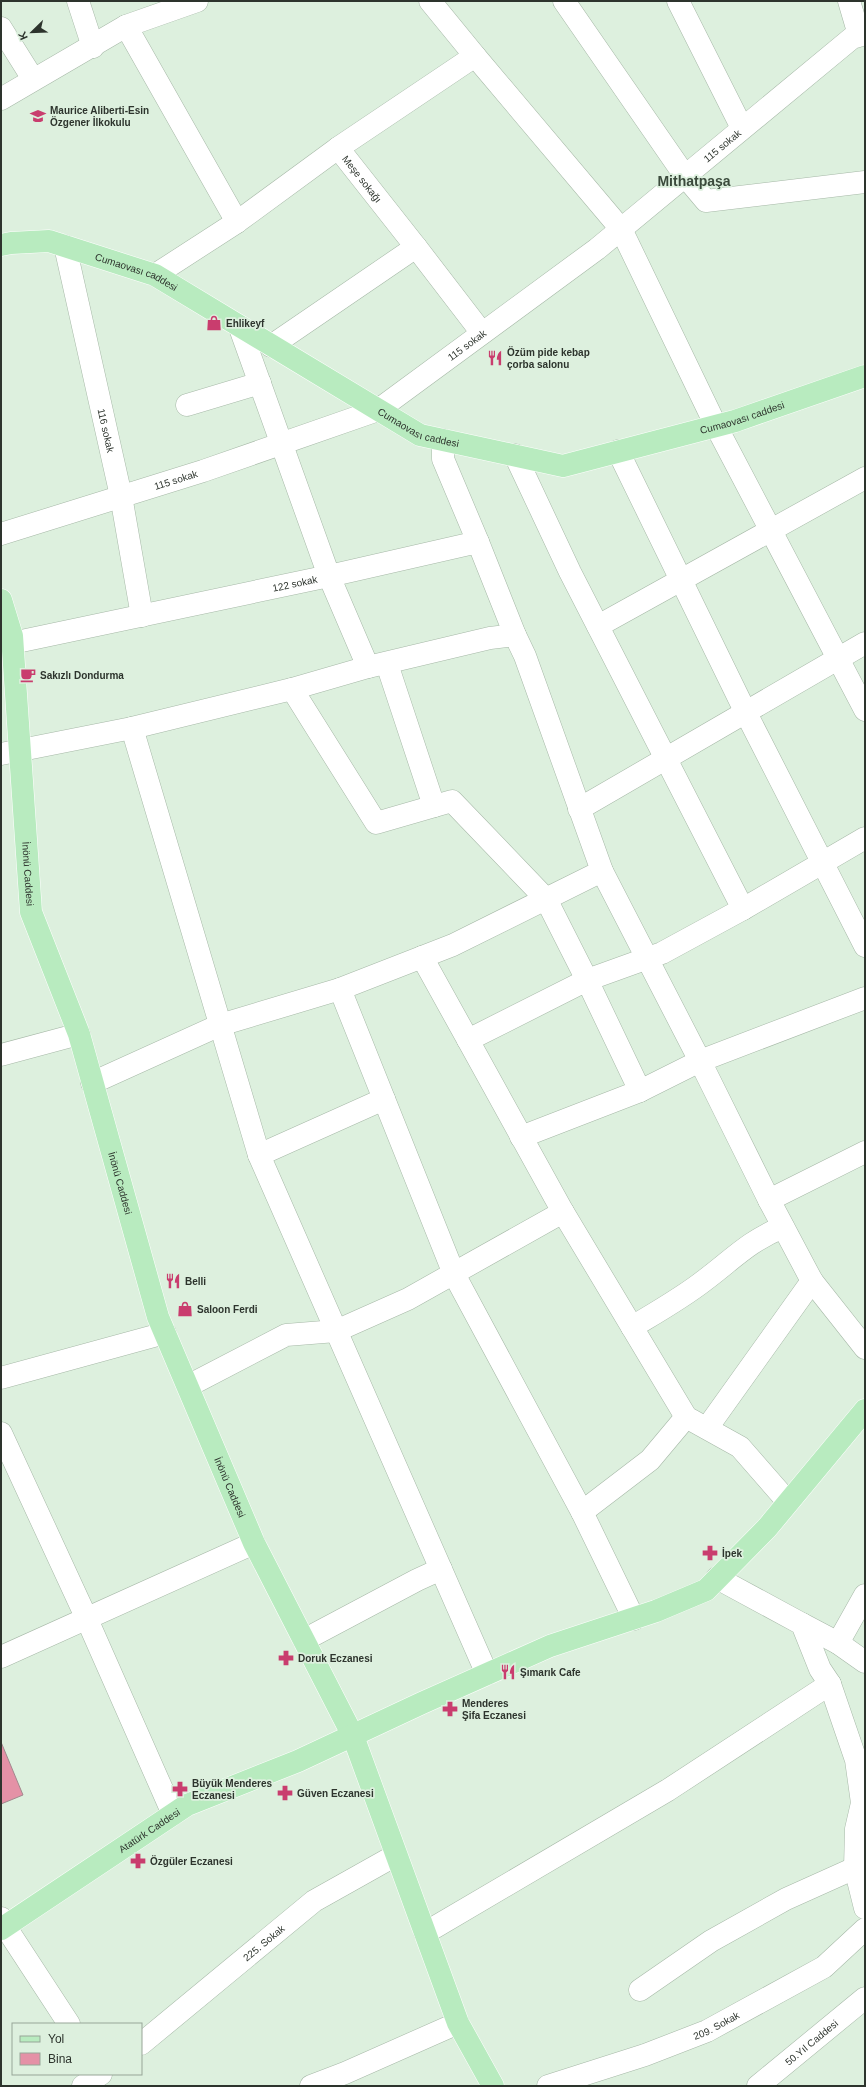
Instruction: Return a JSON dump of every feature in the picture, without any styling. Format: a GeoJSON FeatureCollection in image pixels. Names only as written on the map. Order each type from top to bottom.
{"type":"FeatureCollection","features":[{"type":"Feature","properties":{"kind":"main road","name":"Cumaovası caddesi"},"geometry":{"type":"LineString","coordinates":[[1,245],[49,241],[155,275],[240,328],[420,435],[563,466],[716,426],[863,382]]}},
{"type":"Feature","properties":{"kind":"main road","name":"İnönü Caddesi"},"geometry":{"type":"LineString","coordinates":[[1,600],[12,643],[10,753],[31,912],[79,1034],[158,1317],[254,1543],[352,1736],[458,2023],[493,2086]]}},
{"type":"Feature","properties":{"kind":"main road","name":"Atatürk Caddesi"},"geometry":{"type":"LineString","coordinates":[[2,1924],[187,1805],[298,1761],[550,1646],[634,1619],[706,1590],[766,1528],[865,1410]]}},
{"type":"Feature","properties":{"kind":"street"},"geometry":{"type":"LineString","coordinates":[[78,1],[93,47]]}},
{"type":"Feature","properties":{"kind":"street"},"geometry":{"type":"LineString","coordinates":[[1,99],[33,79],[93,47],[126,26],[197,1]]}},
{"type":"Feature","properties":{"kind":"street"},"geometry":{"type":"LineString","coordinates":[[430,1],[621,229],[716,426],[865,710]]}},
{"type":"Feature","properties":{"kind":"street"},"geometry":{"type":"LineString","coordinates":[[564,1],[685,176],[706,201],[865,182]]}},
{"type":"Feature","properties":{"kind":"street"},"geometry":{"type":"LineString","coordinates":[[678,1],[742,128]]}},
{"type":"Feature","properties":{"kind":"street"},"geometry":{"type":"LineString","coordinates":[[848,1],[862,35]]}},
{"type":"Feature","properties":{"kind":"street"},"geometry":{"type":"LineString","coordinates":[[126,26],[237,222]]}},
{"type":"Feature","properties":{"kind":"street"},"geometry":{"type":"LineString","coordinates":[[1,28],[33,79]]}},
{"type":"Feature","properties":{"kind":"street","name":"115 sokak"},"geometry":{"type":"LineString","coordinates":[[1,534],[203,471],[378,410],[621,229],[852,38],[862,35]]}},
{"type":"Feature","properties":{"kind":"street"},"geometry":{"type":"LineString","coordinates":[[338,148],[475,56]]}},
{"type":"Feature","properties":{"kind":"street","name":"Meşe sokağı"},"geometry":{"type":"LineString","coordinates":[[155,275],[237,222],[338,148],[482,333]]}},
{"type":"Feature","properties":{"kind":"street","name":"116 sokak"},"geometry":{"type":"LineString","coordinates":[[65,246],[122,496],[142,616]]}},
{"type":"Feature","properties":{"kind":"street"},"geometry":{"type":"LineString","coordinates":[[271,346],[416,247]]}},
{"type":"Feature","properties":{"kind":"street"},"geometry":{"type":"LineString","coordinates":[[240,328],[329,576],[377,665],[434,806]]}},
{"type":"Feature","properties":{"kind":"street"},"geometry":{"type":"LineString","coordinates":[[187,405],[260,384]]}},
{"type":"Feature","properties":{"kind":"street"},"geometry":{"type":"LineString","coordinates":[[443,440],[443,459],[525,656],[602,871],[700,1061],[769,1200],[812,1281],[865,1348]]}},
{"type":"Feature","properties":{"kind":"street"},"geometry":{"type":"LineString","coordinates":[[618,451],[746,713],[865,946]]}},
{"type":"Feature","properties":{"kind":"street"},"geometry":{"type":"LineString","coordinates":[[515,455],[598,626],[743,909]]}},
{"type":"Feature","properties":{"kind":"street"},"geometry":{"type":"LineString","coordinates":[[598,626],[865,478]]}},
{"type":"Feature","properties":{"kind":"street","name":"122 sokak"},"geometry":{"type":"LineString","coordinates":[[12,643],[329,576],[478,542]]}},
{"type":"Feature","properties":{"kind":"street"},"geometry":{"type":"LineString","coordinates":[[10,753],[132,728],[292,689],[377,665],[490,638],[515,635]]}},
{"type":"Feature","properties":{"kind":"street"},"geometry":{"type":"LineString","coordinates":[[580,809],[865,643]]}},
{"type":"Feature","properties":{"kind":"street"},"geometry":{"type":"LineString","coordinates":[[292,689],[376,823],[452,801],[546,899],[587,980],[640,1091]]}},
{"type":"Feature","properties":{"kind":"street"},"geometry":{"type":"LineString","coordinates":[[132,728],[259,1155],[487,1674]]}},
{"type":"Feature","properties":{"kind":"street"},"geometry":{"type":"LineString","coordinates":[[468,1040],[587,980],[662,953],[743,909],[865,838]]}},
{"type":"Feature","properties":{"kind":"street"},"geometry":{"type":"LineString","coordinates":[[92,1083],[220,1025],[340,989],[454,945],[602,871]]}},
{"type":"Feature","properties":{"kind":"street"},"geometry":{"type":"LineString","coordinates":[[422,957],[563,1212],[686,1417],[740,1448],[788,1502]]}},
{"type":"Feature","properties":{"kind":"street"},"geometry":{"type":"LineString","coordinates":[[340,989],[454,1274],[582,1512],[634,1619]]}},
{"type":"Feature","properties":{"kind":"street"},"geometry":{"type":"LineString","coordinates":[[521,1137],[640,1091],[700,1061],[865,998]]}},
{"type":"Feature","properties":{"kind":"street"},"geometry":{"type":"LineString","coordinates":[[1,1055],[79,1034]]}},
{"type":"Feature","properties":{"kind":"street"},"geometry":{"type":"LineString","coordinates":[[259,1155],[384,1099]]}},
{"type":"Feature","properties":{"kind":"street"},"geometry":{"type":"LineString","coordinates":[[769,1200],[865,1152]]}},
{"type":"Feature","properties":{"kind":"street"},"geometry":{"type":"LineString","coordinates":[[188,1386],[286,1335],[336,1331],[408,1299],[563,1212]]}},
{"type":"Feature","properties":{"kind":"street"},"geometry":{"type":"LineString","coordinates":[[632,1327],[706,1280],[741,1250],[763,1235],[783,1227]]}},
{"type":"Feature","properties":{"kind":"street"},"geometry":{"type":"LineString","coordinates":[[707,1428],[812,1281]]}},
{"type":"Feature","properties":{"kind":"street"},"geometry":{"type":"LineString","coordinates":[[1,1378],[165,1333]]}},
{"type":"Feature","properties":{"kind":"street"},"geometry":{"type":"LineString","coordinates":[[582,1512],[650,1460],[686,1417]]}},
{"type":"Feature","properties":{"kind":"street"},"geometry":{"type":"LineString","coordinates":[[1,1433],[86,1617],[173,1814]]}},
{"type":"Feature","properties":{"kind":"street"},"geometry":{"type":"LineString","coordinates":[[1,1657],[86,1617],[254,1543]]}},
{"type":"Feature","properties":{"kind":"street"},"geometry":{"type":"LineString","coordinates":[[304,1640],[417,1580],[441,1569]]}},
{"type":"Feature","properties":{"kind":"street"},"geometry":{"type":"LineString","coordinates":[[717,1578],[838,1643],[865,1662]]}},
{"type":"Feature","properties":{"kind":"street"},"geometry":{"type":"LineString","coordinates":[[838,1643],[865,1595]]}},
{"type":"Feature","properties":{"kind":"street"},"geometry":{"type":"LineString","coordinates":[[802,1624],[820,1669],[830,1684],[856,1760],[862,1810],[856,1829],[855,1868],[865,1908]]}},
{"type":"Feature","properties":{"kind":"street"},"geometry":{"type":"LineString","coordinates":[[425,1933],[668,1790],[830,1684]]}},
{"type":"Feature","properties":{"kind":"street","name":"225. Sokak"},"geometry":{"type":"LineString","coordinates":[[142,2043],[314,1902],[396,1855]]}},
{"type":"Feature","properties":{"kind":"street"},"geometry":{"type":"LineString","coordinates":[[640,1990],[711,1941],[786,1899],[855,1868]]}},
{"type":"Feature","properties":{"kind":"street"},"geometry":{"type":"LineString","coordinates":[[2,1924],[68,2023]]}},
{"type":"Feature","properties":{"kind":"street","name":"209. Sokak"},"geometry":{"type":"LineString","coordinates":[[548,2086],[645,2055],[707,2031],[824,1967],[865,1929]]}},
{"type":"Feature","properties":{"kind":"street","name":"50.Yıl Caddesi"},"geometry":{"type":"LineString","coordinates":[[758,2086],[865,1998]]}},
{"type":"Feature","properties":{"kind":"street"},"geometry":{"type":"LineString","coordinates":[[311,2086],[458,2023]]}},
{"type":"Feature","properties":{"kind":"street"},"geometry":{"type":"LineString","coordinates":[[83,2086],[100,2075]]}},
{"type":"Feature","properties":{"kind":"street"},"geometry":{"type":"LineString","coordinates":[[102,2075],[110,2086]]}},
{"type":"Feature","properties":{"kind":"building"},"geometry":{"type":"Polygon","coordinates":[[[1,1742],[23,1795],[1,1804],[1,1742]]]}},
{"type":"Feature","properties":{"kind":"place","name":"Maurice Aliberti-Esin Özgener İlkokulu"},"geometry":{"type":"Point","coordinates":[38,116]}},
{"type":"Feature","properties":{"kind":"place","name":"Ehlikeyf"},"geometry":{"type":"Point","coordinates":[214,323]}},
{"type":"Feature","properties":{"kind":"place","name":"Özüm pide kebap çorba salonu"},"geometry":{"type":"Point","coordinates":[495,358]}},
{"type":"Feature","properties":{"kind":"place","name":"Sakızlı Dondurma"},"geometry":{"type":"Point","coordinates":[28,675]}},
{"type":"Feature","properties":{"kind":"place","name":"Belli"},"geometry":{"type":"Point","coordinates":[173,1281]}},
{"type":"Feature","properties":{"kind":"place","name":"Saloon Ferdi"},"geometry":{"type":"Point","coordinates":[185,1309]}},
{"type":"Feature","properties":{"kind":"place","name":"İpek"},"geometry":{"type":"Point","coordinates":[710,1553]}},
{"type":"Feature","properties":{"kind":"place","name":"Doruk Eczanesi"},"geometry":{"type":"Point","coordinates":[286,1658]}},
{"type":"Feature","properties":{"kind":"place","name":"Şımarık Cafe"},"geometry":{"type":"Point","coordinates":[508,1672]}},
{"type":"Feature","properties":{"kind":"place","name":"Menderes Şifa Eczanesi"},"geometry":{"type":"Point","coordinates":[450,1709]}},
{"type":"Feature","properties":{"kind":"place","name":"Büyük Menderes Eczanesi"},"geometry":{"type":"Point","coordinates":[180,1789]}},
{"type":"Feature","properties":{"kind":"place","name":"Güven Eczanesi"},"geometry":{"type":"Point","coordinates":[285,1793]}},
{"type":"Feature","properties":{"kind":"place","name":"Özgüler Eczanesi"},"geometry":{"type":"Point","coordinates":[138,1861]}},
{"type":"Feature","properties":{"kind":"district","name":"Mithatpaşa"},"geometry":{"type":"Point","coordinates":[694,181]}}]}
